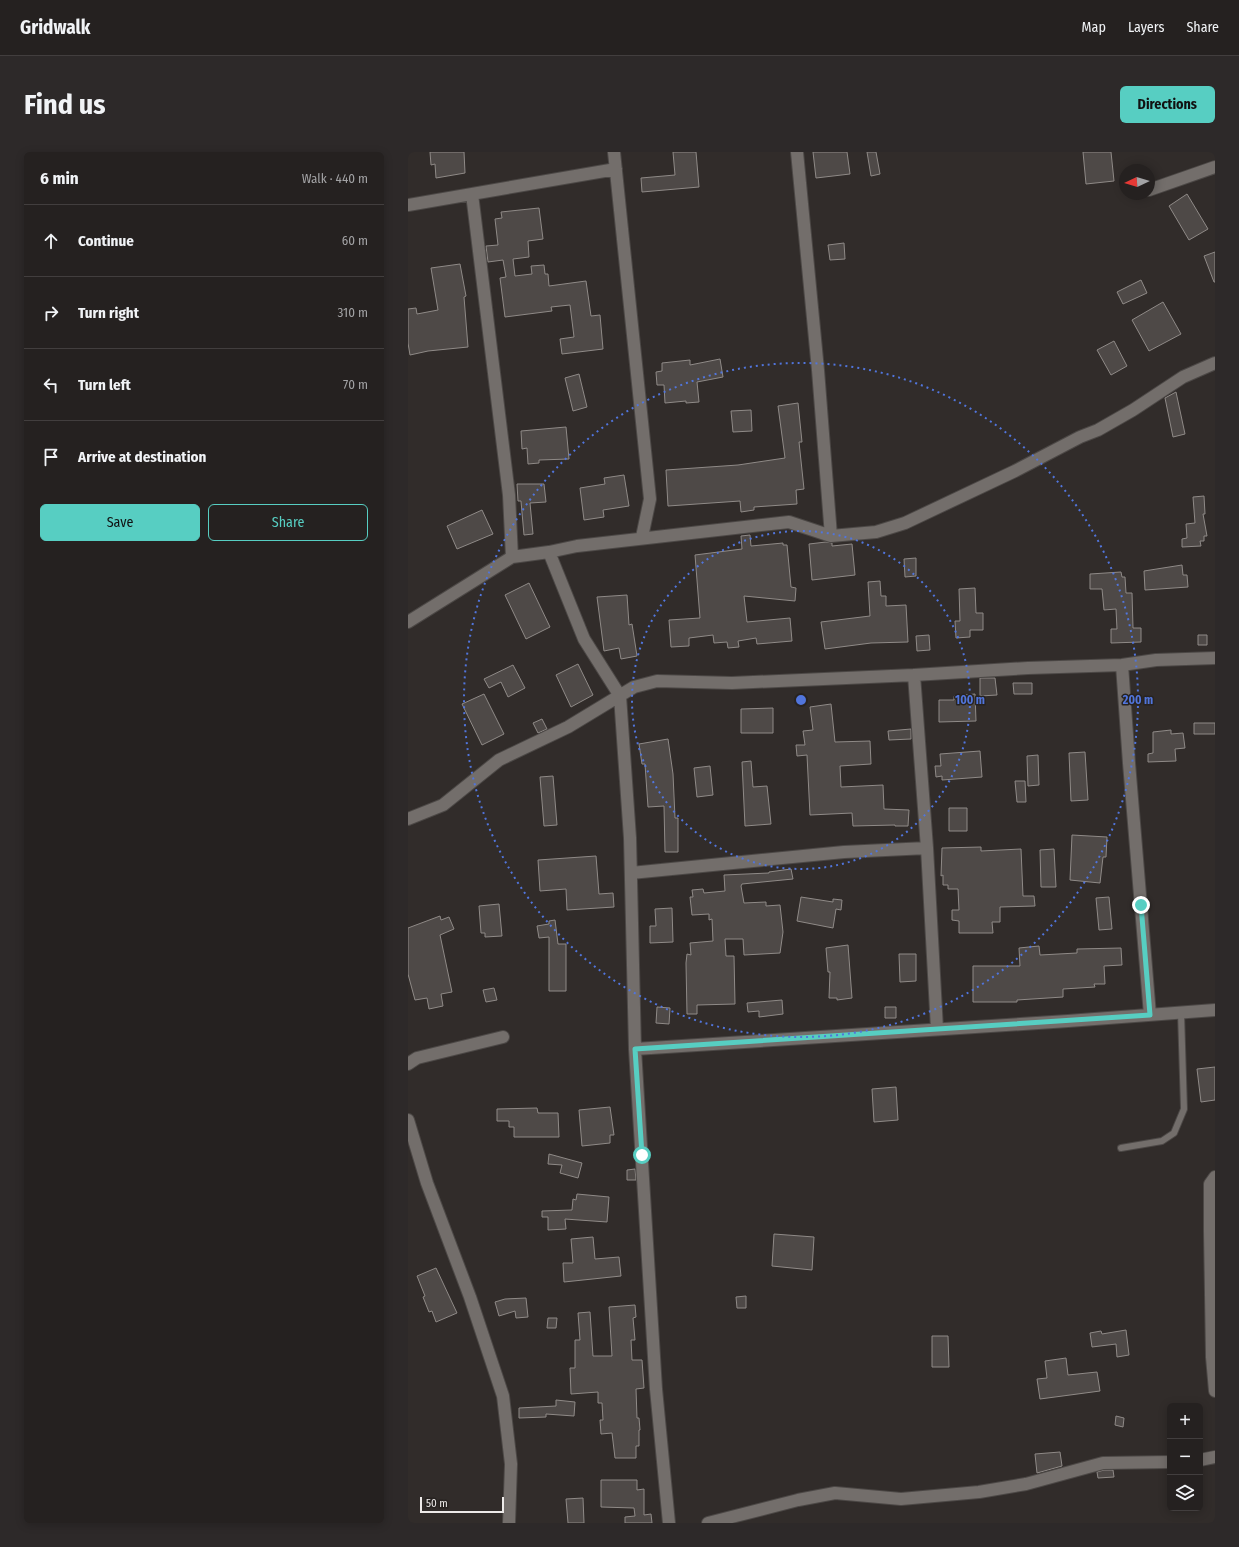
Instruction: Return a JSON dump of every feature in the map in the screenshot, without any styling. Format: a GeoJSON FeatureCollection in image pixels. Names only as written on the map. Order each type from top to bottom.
{"type":"FeatureCollection","features":[{"type":"Feature","properties":{"kind":"street"},"geometry":{"type":"LineString","coordinates":[[614,152],[650,499],[642,537]]}},
{"type":"Feature","properties":{"kind":"street"},"geometry":{"type":"LineString","coordinates":[[797,152],[818,370],[831,536]]}},
{"type":"Feature","properties":{"kind":"street"},"geometry":{"type":"LineString","coordinates":[[1155,188],[1215,167]]}},
{"type":"Feature","properties":{"kind":"street"},"geometry":{"type":"LineString","coordinates":[[408,205],[616,169]]}},
{"type":"Feature","properties":{"kind":"street"},"geometry":{"type":"LineString","coordinates":[[472,194],[509,495],[512,557]]}},
{"type":"Feature","properties":{"kind":"street"},"geometry":{"type":"LineString","coordinates":[[408,622],[512,557],[642,537],[789,522],[831,536],[876,532],[905,523],[961,498],[1098,430],[1133,410],[1183,377],[1215,363]]}},
{"type":"Feature","properties":{"kind":"street"},"geometry":{"type":"LineString","coordinates":[[549,552],[584,640],[620,696],[630,838],[635,1049],[656,1389],[669,1523]]}},
{"type":"Feature","properties":{"kind":"street"},"geometry":{"type":"LineString","coordinates":[[408,819],[443,805],[499,760],[568,727],[634,687],[658,680],[732,683],[914,676],[1028,668],[1122,665],[1156,660],[1215,658]]}},
{"type":"Feature","properties":{"kind":"street"},"geometry":{"type":"LineString","coordinates":[[1122,665],[1150,1015]]}},
{"type":"Feature","properties":{"kind":"street"},"geometry":{"type":"LineString","coordinates":[[914,676],[927,848],[937,1030]]}},
{"type":"Feature","properties":{"kind":"street"},"geometry":{"type":"LineString","coordinates":[[631,873],[844,852],[927,848]]}},
{"type":"Feature","properties":{"kind":"street"},"geometry":{"type":"LineString","coordinates":[[635,1049],[937,1030],[1215,1010]]}},
{"type":"Feature","properties":{"kind":"street"},"geometry":{"type":"LineString","coordinates":[[408,1064],[417,1058],[427,1055],[504,1037]]}},
{"type":"Feature","properties":{"kind":"street"},"geometry":{"type":"LineString","coordinates":[[408,1120],[427,1183],[473,1304],[503,1396],[511,1464],[509,1523]]}},
{"type":"Feature","properties":{"kind":"street"},"geometry":{"type":"LineString","coordinates":[[1215,1177],[1210,1184],[1210,1232],[1212,1358],[1215,1391]]}},
{"type":"Feature","properties":{"kind":"street"},"geometry":{"type":"LineString","coordinates":[[1203,1459],[1215,1457]]}},
{"type":"Feature","properties":{"kind":"street"},"geometry":{"type":"LineString","coordinates":[[708,1523],[798,1500],[835,1493],[901,1499],[979,1492],[1026,1484],[1104,1463],[1167,1462]]}},
{"type":"Feature","properties":{"kind":"lane"},"geometry":{"type":"LineString","coordinates":[[1121,1148],[1162,1141],[1174,1133],[1184,1109],[1181,1013]]}},
{"type":"Feature","properties":{"kind":"building"},"geometry":{"type":"Polygon","coordinates":[[[430,152],[464,152],[465,173],[436,178],[435,164],[431,165],[430,152]]]}},
{"type":"Feature","properties":{"kind":"building"},"geometry":{"type":"Polygon","coordinates":[[[673,152],[696,152],[699,187],[642,192],[641,178],[675,175],[673,152]]]}},
{"type":"Feature","properties":{"kind":"building"},"geometry":{"type":"Polygon","coordinates":[[[813,152],[847,152],[850,174],[816,178],[813,152]]]}},
{"type":"Feature","properties":{"kind":"building"},"geometry":{"type":"Polygon","coordinates":[[[867,152],[876,152],[880,174],[871,176],[867,152]]]}},
{"type":"Feature","properties":{"kind":"building"},"geometry":{"type":"Polygon","coordinates":[[[1083,152],[1111,152],[1114,181],[1086,184],[1083,152]]]}},
{"type":"Feature","properties":{"kind":"building"},"geometry":{"type":"Polygon","coordinates":[[[1187,194],[1208,229],[1189,240],[1169,206],[1187,194]]]}},
{"type":"Feature","properties":{"kind":"building"},"geometry":{"type":"Polygon","coordinates":[[[539,208],[543,239],[528,241],[529,257],[513,259],[515,276],[532,274],[531,266],[544,265],[545,274],[548,274],[549,286],[586,281],[591,316],[600,315],[603,349],[562,354],[560,339],[574,337],[570,305],[551,307],[552,311],[505,317],[500,278],[506,277],[503,260],[488,262],[486,246],[498,245],[495,219],[502,218],[501,212],[539,208]]]}},
{"type":"Feature","properties":{"kind":"building"},"geometry":{"type":"Polygon","coordinates":[[[844,243],[845,259],[830,260],[828,245],[844,243]]]}},
{"type":"Feature","properties":{"kind":"building"},"geometry":{"type":"Polygon","coordinates":[[[1215,252],[1215,282],[1214,282],[1204,256],[1215,252]]]}},
{"type":"Feature","properties":{"kind":"building"},"geometry":{"type":"Polygon","coordinates":[[[460,264],[466,296],[464,297],[468,347],[428,351],[410,355],[408,343],[408,309],[416,308],[417,314],[438,310],[431,268],[460,264]]]}},
{"type":"Feature","properties":{"kind":"building"},"geometry":{"type":"Polygon","coordinates":[[[1141,280],[1147,293],[1123,304],[1117,292],[1141,280]]]}},
{"type":"Feature","properties":{"kind":"building"},"geometry":{"type":"Polygon","coordinates":[[[1163,302],[1181,334],[1149,351],[1132,320],[1163,302]]]}},
{"type":"Feature","properties":{"kind":"building"},"geometry":{"type":"Polygon","coordinates":[[[1114,341],[1127,366],[1111,375],[1097,350],[1114,341]]]}},
{"type":"Feature","properties":{"kind":"building"},"geometry":{"type":"Polygon","coordinates":[[[720,359],[723,377],[697,382],[699,402],[686,403],[686,401],[665,403],[664,385],[657,385],[656,372],[662,371],[662,363],[690,360],[690,365],[720,359]]]}},
{"type":"Feature","properties":{"kind":"building"},"geometry":{"type":"Polygon","coordinates":[[[579,374],[587,407],[573,411],[565,378],[579,374]]]}},
{"type":"Feature","properties":{"kind":"building"},"geometry":{"type":"Polygon","coordinates":[[[1176,392],[1185,434],[1173,437],[1165,398],[1176,392]]]}},
{"type":"Feature","properties":{"kind":"building"},"geometry":{"type":"Polygon","coordinates":[[[798,403],[802,442],[799,442],[804,489],[796,490],[797,504],[754,507],[754,510],[741,512],[740,501],[668,506],[666,470],[738,465],[785,458],[778,406],[798,403]]]}},
{"type":"Feature","properties":{"kind":"building"},"geometry":{"type":"Polygon","coordinates":[[[751,410],[752,431],[733,432],[731,411],[751,410]]]}},
{"type":"Feature","properties":{"kind":"building"},"geometry":{"type":"Polygon","coordinates":[[[566,427],[569,459],[539,460],[539,463],[528,464],[527,448],[522,449],[521,431],[566,427]]]}},
{"type":"Feature","properties":{"kind":"building"},"geometry":{"type":"Polygon","coordinates":[[[624,475],[629,506],[603,510],[604,517],[584,520],[580,488],[605,484],[604,478],[624,475]]]}},
{"type":"Feature","properties":{"kind":"building"},"geometry":{"type":"Polygon","coordinates":[[[517,484],[544,484],[546,502],[530,503],[533,534],[524,535],[521,501],[518,501],[517,484]]]}},
{"type":"Feature","properties":{"kind":"building"},"geometry":{"type":"Polygon","coordinates":[[[1204,496],[1205,514],[1203,514],[1207,536],[1204,536],[1204,541],[1200,541],[1201,546],[1182,547],[1182,539],[1187,538],[1186,524],[1195,523],[1193,497],[1204,496]]]}},
{"type":"Feature","properties":{"kind":"building"},"geometry":{"type":"Polygon","coordinates":[[[482,510],[493,534],[457,549],[447,526],[482,510]]]}},
{"type":"Feature","properties":{"kind":"building"},"geometry":{"type":"Polygon","coordinates":[[[750,535],[751,546],[783,543],[783,545],[787,545],[791,587],[796,588],[795,601],[744,596],[747,622],[790,618],[792,641],[757,644],[756,638],[738,641],[739,647],[728,648],[727,642],[714,643],[713,635],[689,638],[689,646],[671,647],[669,620],[700,618],[695,555],[742,549],[741,536],[750,535]]]}},
{"type":"Feature","properties":{"kind":"building"},"geometry":{"type":"Polygon","coordinates":[[[826,542],[832,543],[832,546],[852,544],[855,575],[812,580],[809,544],[826,542]]]}},
{"type":"Feature","properties":{"kind":"building"},"geometry":{"type":"Polygon","coordinates":[[[916,558],[916,576],[905,577],[904,559],[916,558]]]}},
{"type":"Feature","properties":{"kind":"building"},"geometry":{"type":"Polygon","coordinates":[[[1182,565],[1183,575],[1187,575],[1188,587],[1145,590],[1144,571],[1182,565]]]}},
{"type":"Feature","properties":{"kind":"building"},"geometry":{"type":"Polygon","coordinates":[[[1121,572],[1122,577],[1125,577],[1126,593],[1132,593],[1133,628],[1141,628],[1141,642],[1111,643],[1111,629],[1117,629],[1116,609],[1104,610],[1102,589],[1090,589],[1090,574],[1121,572]]]}},
{"type":"Feature","properties":{"kind":"building"},"geometry":{"type":"Polygon","coordinates":[[[880,581],[881,596],[886,596],[886,606],[906,605],[908,642],[871,643],[825,649],[821,622],[870,616],[868,582],[880,581]]]}},
{"type":"Feature","properties":{"kind":"building"},"geometry":{"type":"Polygon","coordinates":[[[529,583],[550,627],[526,639],[505,595],[529,583]]]}},
{"type":"Feature","properties":{"kind":"building"},"geometry":{"type":"Polygon","coordinates":[[[975,588],[976,613],[983,613],[983,630],[970,630],[970,637],[956,638],[955,621],[960,621],[959,589],[975,588]]]}},
{"type":"Feature","properties":{"kind":"building"},"geometry":{"type":"Polygon","coordinates":[[[627,595],[629,625],[632,624],[637,656],[621,659],[619,648],[604,651],[597,597],[627,595]]]}},
{"type":"Feature","properties":{"kind":"building"},"geometry":{"type":"Polygon","coordinates":[[[929,635],[930,650],[917,651],[916,636],[929,635]]]}},
{"type":"Feature","properties":{"kind":"building"},"geometry":{"type":"Polygon","coordinates":[[[1198,635],[1207,635],[1207,645],[1198,645],[1198,635]]]}},
{"type":"Feature","properties":{"kind":"building"},"geometry":{"type":"Polygon","coordinates":[[[578,664],[593,695],[571,707],[556,675],[578,664]]]}},
{"type":"Feature","properties":{"kind":"building"},"geometry":{"type":"Polygon","coordinates":[[[513,665],[525,688],[508,697],[501,682],[489,688],[484,679],[513,665]]]}},
{"type":"Feature","properties":{"kind":"building"},"geometry":{"type":"Polygon","coordinates":[[[980,678],[995,678],[997,695],[980,696],[980,678]]]}},
{"type":"Feature","properties":{"kind":"building"},"geometry":{"type":"Polygon","coordinates":[[[1013,683],[1032,683],[1032,694],[1014,694],[1013,683]]]}},
{"type":"Feature","properties":{"kind":"building"},"geometry":{"type":"Polygon","coordinates":[[[484,694],[504,734],[482,745],[462,704],[484,694]]]}},
{"type":"Feature","properties":{"kind":"building"},"geometry":{"type":"Polygon","coordinates":[[[975,694],[976,721],[939,722],[939,700],[954,700],[954,696],[975,694]]]}},
{"type":"Feature","properties":{"kind":"building"},"geometry":{"type":"Polygon","coordinates":[[[831,704],[835,742],[870,741],[871,764],[840,766],[841,787],[883,785],[884,809],[909,810],[908,826],[853,826],[852,813],[810,815],[807,755],[797,756],[796,745],[805,745],[803,731],[813,730],[810,707],[831,704]]]}},
{"type":"Feature","properties":{"kind":"building"},"geometry":{"type":"Polygon","coordinates":[[[773,708],[773,733],[741,733],[741,709],[773,708]]]}},
{"type":"Feature","properties":{"kind":"building"},"geometry":{"type":"Polygon","coordinates":[[[542,719],[547,729],[538,733],[533,723],[542,719]]]}},
{"type":"Feature","properties":{"kind":"building"},"geometry":{"type":"Polygon","coordinates":[[[1194,723],[1215,723],[1215,734],[1194,734],[1194,723]]]}},
{"type":"Feature","properties":{"kind":"building"},"geometry":{"type":"Polygon","coordinates":[[[911,729],[911,739],[889,740],[888,731],[911,729]]]}},
{"type":"Feature","properties":{"kind":"building"},"geometry":{"type":"Polygon","coordinates":[[[1171,730],[1171,734],[1183,733],[1185,748],[1175,749],[1176,761],[1148,762],[1148,754],[1153,753],[1153,732],[1171,730]]]}},
{"type":"Feature","properties":{"kind":"building"},"geometry":{"type":"Polygon","coordinates":[[[668,739],[673,774],[675,818],[678,818],[678,852],[665,852],[664,806],[648,807],[645,764],[642,764],[639,744],[668,739]]]}},
{"type":"Feature","properties":{"kind":"building"},"geometry":{"type":"Polygon","coordinates":[[[980,751],[982,777],[942,780],[942,776],[936,777],[935,766],[941,766],[940,754],[980,751]]]}},
{"type":"Feature","properties":{"kind":"building"},"geometry":{"type":"Polygon","coordinates":[[[1085,752],[1088,800],[1071,801],[1069,753],[1085,752]]]}},
{"type":"Feature","properties":{"kind":"building"},"geometry":{"type":"Polygon","coordinates":[[[1038,755],[1039,785],[1028,786],[1027,756],[1038,755]]]}},
{"type":"Feature","properties":{"kind":"building"},"geometry":{"type":"Polygon","coordinates":[[[751,761],[753,787],[767,786],[771,824],[745,826],[742,762],[751,761]]]}},
{"type":"Feature","properties":{"kind":"building"},"geometry":{"type":"Polygon","coordinates":[[[710,766],[713,795],[697,797],[694,768],[710,766]]]}},
{"type":"Feature","properties":{"kind":"building"},"geometry":{"type":"Polygon","coordinates":[[[553,776],[557,825],[544,826],[540,777],[553,776]]]}},
{"type":"Feature","properties":{"kind":"building"},"geometry":{"type":"Polygon","coordinates":[[[1015,781],[1025,781],[1026,802],[1017,802],[1015,781]]]}},
{"type":"Feature","properties":{"kind":"building"},"geometry":{"type":"Polygon","coordinates":[[[949,808],[967,808],[967,831],[949,831],[949,808]]]}},
{"type":"Feature","properties":{"kind":"building"},"geometry":{"type":"Polygon","coordinates":[[[1072,835],[1107,837],[1106,857],[1103,857],[1100,883],[1070,880],[1072,835]]]}},
{"type":"Feature","properties":{"kind":"building"},"geometry":{"type":"Polygon","coordinates":[[[981,847],[981,851],[1021,849],[1023,896],[1034,896],[1035,906],[1000,907],[1000,922],[992,922],[993,933],[959,933],[959,921],[952,920],[952,910],[959,910],[958,889],[948,889],[948,885],[943,885],[943,875],[941,876],[942,848],[981,847]]]}},
{"type":"Feature","properties":{"kind":"building"},"geometry":{"type":"Polygon","coordinates":[[[1054,849],[1056,887],[1041,887],[1040,850],[1054,849]]]}},
{"type":"Feature","properties":{"kind":"building"},"geometry":{"type":"Polygon","coordinates":[[[596,856],[599,894],[613,893],[614,907],[567,910],[566,889],[540,891],[538,860],[596,856]]]}},
{"type":"Feature","properties":{"kind":"building"},"geometry":{"type":"Polygon","coordinates":[[[791,869],[793,879],[742,884],[741,886],[744,903],[766,902],[766,906],[780,905],[783,932],[780,953],[744,955],[743,939],[725,939],[726,956],[734,956],[735,1004],[697,1005],[697,1014],[687,1014],[686,963],[687,954],[691,955],[690,943],[713,941],[712,919],[709,920],[709,914],[692,915],[690,897],[693,897],[692,890],[703,889],[704,893],[725,891],[724,875],[769,873],[791,869]]]}},
{"type":"Feature","properties":{"kind":"building"},"geometry":{"type":"Polygon","coordinates":[[[801,897],[833,902],[833,899],[842,900],[841,910],[836,909],[833,928],[797,921],[801,897]]]}},
{"type":"Feature","properties":{"kind":"building"},"geometry":{"type":"Polygon","coordinates":[[[1109,897],[1112,929],[1099,930],[1096,898],[1109,897]]]}},
{"type":"Feature","properties":{"kind":"building"},"geometry":{"type":"Polygon","coordinates":[[[499,904],[502,936],[485,937],[485,933],[481,933],[479,906],[499,904]]]}},
{"type":"Feature","properties":{"kind":"building"},"geometry":{"type":"Polygon","coordinates":[[[672,908],[673,942],[650,943],[650,926],[656,926],[655,909],[672,908]]]}},
{"type":"Feature","properties":{"kind":"building"},"geometry":{"type":"Polygon","coordinates":[[[440,916],[441,920],[449,917],[454,929],[440,935],[452,992],[441,994],[443,1006],[429,1009],[427,998],[415,1000],[408,974],[408,928],[440,916]]]}},
{"type":"Feature","properties":{"kind":"building"},"geometry":{"type":"Polygon","coordinates":[[[555,920],[558,944],[566,944],[566,991],[549,991],[549,937],[539,938],[537,926],[549,924],[549,921],[555,920]]]}},
{"type":"Feature","properties":{"kind":"building"},"geometry":{"type":"Polygon","coordinates":[[[848,945],[852,998],[837,1000],[837,998],[829,998],[830,972],[828,972],[826,948],[848,945]]]}},
{"type":"Feature","properties":{"kind":"building"},"geometry":{"type":"Polygon","coordinates":[[[1039,946],[1040,955],[1077,953],[1077,949],[1121,948],[1122,965],[1104,966],[1105,984],[1094,984],[1095,987],[1063,989],[1063,997],[1017,1000],[1017,1002],[973,1002],[973,966],[1020,966],[1019,948],[1039,946]]]}},
{"type":"Feature","properties":{"kind":"building"},"geometry":{"type":"Polygon","coordinates":[[[899,954],[916,954],[916,981],[900,982],[899,954]]]}},
{"type":"Feature","properties":{"kind":"building"},"geometry":{"type":"Polygon","coordinates":[[[494,988],[497,1000],[486,1002],[483,990],[494,988]]]}},
{"type":"Feature","properties":{"kind":"building"},"geometry":{"type":"Polygon","coordinates":[[[782,1000],[783,1014],[759,1017],[759,1011],[748,1012],[747,1003],[782,1000]]]}},
{"type":"Feature","properties":{"kind":"building"},"geometry":{"type":"Polygon","coordinates":[[[657,1007],[670,1008],[669,1024],[656,1023],[657,1007]]]}},
{"type":"Feature","properties":{"kind":"building"},"geometry":{"type":"Polygon","coordinates":[[[885,1007],[896,1007],[896,1018],[885,1018],[885,1007]]]}},
{"type":"Feature","properties":{"kind":"building"},"geometry":{"type":"Polygon","coordinates":[[[1215,1067],[1215,1100],[1201,1102],[1197,1069],[1215,1067]]]}},
{"type":"Feature","properties":{"kind":"building"},"geometry":{"type":"Polygon","coordinates":[[[896,1087],[898,1120],[874,1122],[872,1089],[896,1087]]]}},
{"type":"Feature","properties":{"kind":"building"},"geometry":{"type":"Polygon","coordinates":[[[610,1107],[614,1135],[610,1135],[610,1143],[582,1146],[579,1110],[610,1107]]]}},
{"type":"Feature","properties":{"kind":"building"},"geometry":{"type":"Polygon","coordinates":[[[537,1108],[538,1113],[558,1113],[559,1137],[514,1137],[514,1127],[509,1127],[509,1121],[497,1121],[497,1109],[537,1108]]]}},
{"type":"Feature","properties":{"kind":"building"},"geometry":{"type":"Polygon","coordinates":[[[549,1154],[582,1163],[578,1178],[560,1173],[562,1165],[548,1164],[549,1154]]]}},
{"type":"Feature","properties":{"kind":"building"},"geometry":{"type":"Polygon","coordinates":[[[635,1169],[636,1180],[627,1180],[627,1170],[635,1169]]]}},
{"type":"Feature","properties":{"kind":"building"},"geometry":{"type":"Polygon","coordinates":[[[577,1194],[609,1197],[607,1222],[565,1219],[566,1229],[548,1230],[548,1217],[542,1217],[542,1211],[572,1210],[573,1199],[576,1200],[577,1194]]]}},
{"type":"Feature","properties":{"kind":"building"},"geometry":{"type":"Polygon","coordinates":[[[774,1234],[814,1237],[812,1270],[772,1266],[774,1234]]]}},
{"type":"Feature","properties":{"kind":"building"},"geometry":{"type":"Polygon","coordinates":[[[593,1237],[595,1259],[619,1257],[621,1276],[564,1282],[563,1263],[573,1263],[571,1239],[593,1237]]]}},
{"type":"Feature","properties":{"kind":"building"},"geometry":{"type":"Polygon","coordinates":[[[436,1268],[457,1313],[436,1322],[432,1311],[429,1312],[423,1297],[425,1296],[417,1276],[436,1268]]]}},
{"type":"Feature","properties":{"kind":"building"},"geometry":{"type":"Polygon","coordinates":[[[746,1296],[746,1308],[737,1308],[736,1297],[746,1296]]]}},
{"type":"Feature","properties":{"kind":"building"},"geometry":{"type":"Polygon","coordinates":[[[526,1298],[528,1317],[516,1318],[515,1311],[499,1316],[495,1302],[505,1299],[526,1298]]]}},
{"type":"Feature","properties":{"kind":"building"},"geometry":{"type":"Polygon","coordinates":[[[635,1305],[636,1317],[633,1318],[635,1340],[631,1340],[632,1360],[642,1360],[644,1388],[636,1389],[637,1418],[639,1418],[640,1430],[639,1446],[636,1446],[636,1458],[615,1458],[612,1433],[601,1434],[600,1420],[603,1420],[602,1403],[598,1403],[598,1392],[571,1394],[570,1368],[575,1368],[575,1340],[580,1340],[578,1313],[590,1312],[593,1356],[612,1356],[609,1307],[635,1305]]]}},
{"type":"Feature","properties":{"kind":"building"},"geometry":{"type":"Polygon","coordinates":[[[548,1318],[557,1318],[556,1328],[547,1328],[548,1318]]]}},
{"type":"Feature","properties":{"kind":"building"},"geometry":{"type":"Polygon","coordinates":[[[1126,1330],[1129,1355],[1117,1357],[1116,1344],[1092,1347],[1090,1333],[1101,1331],[1102,1334],[1126,1330]]]}},
{"type":"Feature","properties":{"kind":"building"},"geometry":{"type":"Polygon","coordinates":[[[932,1336],[948,1336],[949,1367],[932,1367],[932,1336]]]}},
{"type":"Feature","properties":{"kind":"building"},"geometry":{"type":"Polygon","coordinates":[[[1066,1358],[1068,1375],[1097,1372],[1100,1391],[1040,1399],[1037,1379],[1047,1378],[1045,1361],[1066,1358]]]}},
{"type":"Feature","properties":{"kind":"building"},"geometry":{"type":"Polygon","coordinates":[[[556,1400],[575,1402],[574,1416],[546,1414],[546,1417],[519,1418],[519,1408],[556,1406],[556,1400]]]}},
{"type":"Feature","properties":{"kind":"building"},"geometry":{"type":"Polygon","coordinates":[[[1116,1416],[1124,1418],[1123,1427],[1115,1425],[1116,1416]]]}},
{"type":"Feature","properties":{"kind":"building"},"geometry":{"type":"Polygon","coordinates":[[[1060,1452],[1062,1466],[1037,1473],[1035,1454],[1060,1452]]]}},
{"type":"Feature","properties":{"kind":"building"},"geometry":{"type":"Polygon","coordinates":[[[1113,1470],[1114,1477],[1098,1478],[1097,1472],[1113,1470]]]}},
{"type":"Feature","properties":{"kind":"building"},"geometry":{"type":"Polygon","coordinates":[[[601,1480],[637,1480],[637,1490],[644,1489],[644,1515],[651,1514],[652,1523],[625,1523],[625,1517],[635,1516],[634,1508],[601,1507],[601,1480]]]}},
{"type":"Feature","properties":{"kind":"building"},"geometry":{"type":"Polygon","coordinates":[[[583,1498],[584,1523],[568,1523],[566,1499],[583,1498]]]}},
{"type":"Feature","properties":{"kind":"route"},"geometry":{"type":"LineString","coordinates":[[642,1155],[635,1049],[1150,1015],[1141,905]]}}]}
